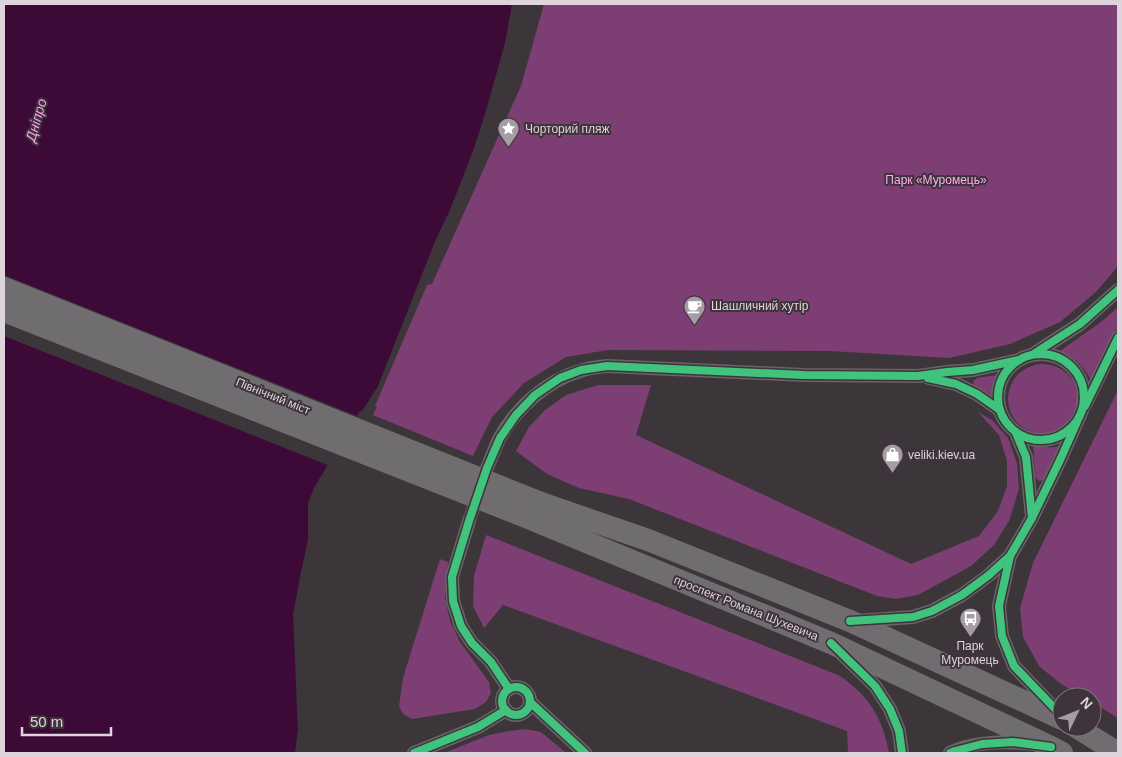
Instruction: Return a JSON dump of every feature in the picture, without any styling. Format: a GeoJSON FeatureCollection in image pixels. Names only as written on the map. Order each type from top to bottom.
{"type":"FeatureCollection","features":[{"type":"Feature","properties":{"kind":"main road","name":"Північний міст"},"geometry":{"type":"LineString","coordinates":[[4,288],[538,512]]}},
{"type":"Feature","properties":{"kind":"main road","name":"Північний міст"},"geometry":{"type":"LineString","coordinates":[[4,310],[538,512]]}},
{"type":"Feature","properties":{"kind":"main road"},"geometry":{"type":"LineString","coordinates":[[538,512],[648,540],[850,621],[1052,713]]}},
{"type":"Feature","properties":{"kind":"main road","name":"проспект Романа Шухевича"},"geometry":{"type":"LineString","coordinates":[[538,512],[831,643],[1056,750]]}},
{"type":"Feature","properties":{"kind":"main road"},"geometry":{"type":"LineString","coordinates":[[1092,737],[1118,753]]}},
{"type":"Feature","properties":{"kind":"street"},"geometry":{"type":"LineString","coordinates":[[487,468],[500,438],[516,415],[535,395],[560,378],[581,370],[607,366],[804,375],[918,376],[973,370],[1019,360],[1035,354],[1080,324],[1118,290]]}},
{"type":"Feature","properties":{"kind":"street"},"geometry":{"type":"LineString","coordinates":[[1052,707],[1014,666],[1002,636],[999,606],[1010,556],[1032,518],[1079,416],[1118,338]]}},
{"type":"Feature","properties":{"kind":"street"},"geometry":{"type":"LineString","coordinates":[[1019,360],[1008,369],[1000,382],[998,396],[1000,410],[1006,423],[1016,433],[1028,439],[1042,441],[1055,438],[1067,432],[1079,416],[1084,396],[1082,383],[1075,371],[1065,361],[1052,355],[1035,354]]}},
{"type":"Feature","properties":{"kind":"street"},"geometry":{"type":"LineString","coordinates":[[918,376],[956,384],[977,394],[1000,410]]}},
{"type":"Feature","properties":{"kind":"street"},"geometry":{"type":"LineString","coordinates":[[1016,433],[1026,457],[1032,518]]}},
{"type":"Feature","properties":{"kind":"street"},"geometry":{"type":"LineString","coordinates":[[469,522],[452,577],[453,601],[462,626],[472,643],[491,662],[509,689]]}},
{"type":"Feature","properties":{"kind":"street"},"geometry":{"type":"LineString","coordinates":[[850,621],[913,617],[932,611],[962,595],[989,575],[1010,556]]}},
{"type":"Feature","properties":{"kind":"street"},"geometry":{"type":"LineString","coordinates":[[831,643],[876,686],[890,709],[899,731],[902,753]]}},
{"type":"Feature","properties":{"kind":"street"},"geometry":{"type":"LineString","coordinates":[[516,687],[524,689],[529,695],[530,702],[527,710],[520,714],[512,714],[506,710],[503,699],[509,689],[516,687]]}},
{"type":"Feature","properties":{"kind":"street"},"geometry":{"type":"LineString","coordinates":[[530,702],[585,753]]}},
{"type":"Feature","properties":{"kind":"street"},"geometry":{"type":"LineString","coordinates":[[414,753],[478,727],[506,710]]}},
{"type":"Feature","properties":{"kind":"street"},"geometry":{"type":"LineString","coordinates":[[950,753],[982,744],[1012,742],[1056,750]]}},
{"type":"Feature","properties":{"kind":"green space","name":"Парк «Муромець»"},"geometry":{"type":"Polygon","coordinates":[[[544,4],[1118,4],[1118,266],[1096,292],[1060,322],[1010,344],[949,358],[830,351],[608,350],[566,357],[524,383],[492,417],[473,456],[373,415],[377,407],[375,406],[427,285],[432,284],[521,86],[544,4]]]}},
{"type":"Feature","properties":{"kind":"green space"},"geometry":{"type":"Polygon","coordinates":[[[1118,307],[1118,327],[1092,381],[1079,363],[1060,351],[1101,322],[1118,307]]]}},
{"type":"Feature","properties":{"kind":"green space"},"geometry":{"type":"Polygon","coordinates":[[[1050,364],[1063,370],[1072,379],[1076,385],[1078,399],[1076,413],[1068,424],[1057,432],[1036,434],[1029,432],[1018,424],[1010,413],[1008,392],[1010,385],[1018,374],[1029,366],[1050,364]]]}},
{"type":"Feature","properties":{"kind":"green space"},"geometry":{"type":"Polygon","coordinates":[[[997,375],[999,378],[995,394],[991,395],[974,385],[973,381],[977,378],[997,375]]]}},
{"type":"Feature","properties":{"kind":"green space"},"geometry":{"type":"Polygon","coordinates":[[[598,385],[651,385],[636,435],[911,564],[979,536],[998,511],[1007,486],[1007,461],[999,435],[978,412],[992,420],[1008,438],[1017,463],[1019,489],[1009,521],[994,545],[971,566],[918,595],[896,599],[877,596],[629,499],[579,488],[547,474],[516,451],[529,427],[545,410],[566,395],[598,385]]]}},
{"type":"Feature","properties":{"kind":"green space"},"geometry":{"type":"Polygon","coordinates":[[[1118,390],[1118,718],[1102,708],[1102,687],[1066,687],[1061,684],[1039,666],[1023,637],[1020,608],[1033,563],[1118,390]]]}},
{"type":"Feature","properties":{"kind":"green space"},"geometry":{"type":"Polygon","coordinates":[[[1033,444],[1047,447],[1061,446],[1044,480],[1039,481],[1035,477],[1033,444]]]}},
{"type":"Feature","properties":{"kind":"green space"},"geometry":{"type":"Polygon","coordinates":[[[486,535],[838,675],[858,690],[872,708],[883,729],[889,753],[848,753],[847,731],[503,605],[484,628],[473,606],[474,576],[486,535]]]}},
{"type":"Feature","properties":{"kind":"green space"},"geometry":{"type":"Polygon","coordinates":[[[440,559],[448,562],[445,597],[450,621],[460,642],[489,682],[491,693],[486,702],[475,709],[412,719],[403,714],[399,706],[403,678],[440,559]]]}},
{"type":"Feature","properties":{"kind":"green space"},"geometry":{"type":"Polygon","coordinates":[[[525,729],[541,732],[566,753],[444,753],[489,735],[525,729]]]}},
{"type":"Feature","properties":{"kind":"water","name":"Дніпро"},"geometry":{"type":"Polygon","coordinates":[[[4,4],[512,4],[505,43],[486,111],[450,210],[436,239],[378,386],[321,476],[308,503],[308,540],[293,615],[298,730],[295,753],[4,753],[4,4]]]}},
{"type":"Feature","properties":{"kind":"pier"},"geometry":{"type":"Polygon","coordinates":[[[4,275],[357,416],[360,411],[364,413],[330,466],[4,336],[4,275]]]}},
{"type":"Feature","properties":{"kind":"tunnel"},"geometry":{"type":"LineString","coordinates":[[469,521],[479,491]]}},
{"type":"Feature","properties":{"kind":"cycle path"},"geometry":{"type":"LineString","coordinates":[[1035,353],[1080,324],[1118,290]]}},
{"type":"Feature","properties":{"kind":"cycle path"},"geometry":{"type":"LineString","coordinates":[[1085,406],[1118,338]]}},
{"type":"Feature","properties":{"kind":"cycle path"},"geometry":{"type":"LineString","coordinates":[[1041,354],[1057,357],[1065,361],[1077,373],[1081,381],[1084,397],[1081,413],[1077,421],[1065,433],[1057,437],[1041,440],[1025,437],[1017,433],[1005,421],[1001,413],[998,397],[1001,381],[1005,373],[1017,361],[1025,357],[1041,354]]}},
{"type":"Feature","properties":{"kind":"cycle path"},"geometry":{"type":"LineString","coordinates":[[509,689],[491,662],[472,643],[461,626],[453,601],[452,577],[487,468],[500,438],[516,415],[535,395],[560,378],[581,370],[607,366],[804,375],[918,376],[973,370],[1019,360]]}},
{"type":"Feature","properties":{"kind":"cycle path"},"geometry":{"type":"LineString","coordinates":[[928,378],[956,384],[977,394],[1000,410]]}},
{"type":"Feature","properties":{"kind":"cycle path"},"geometry":{"type":"LineString","coordinates":[[1052,706],[1014,666],[1002,636],[999,606],[1010,556],[1032,518],[1077,422]]}},
{"type":"Feature","properties":{"kind":"cycle path"},"geometry":{"type":"LineString","coordinates":[[1016,433],[1026,457],[1032,518]]}},
{"type":"Feature","properties":{"kind":"cycle path"},"geometry":{"type":"LineString","coordinates":[[850,621],[913,617],[932,611],[962,595],[989,575],[1010,556]]}},
{"type":"Feature","properties":{"kind":"cycle path"},"geometry":{"type":"LineString","coordinates":[[831,643],[875,686],[890,709],[899,731],[902,753]]}},
{"type":"Feature","properties":{"kind":"cycle path"},"geometry":{"type":"LineString","coordinates":[[516,687],[526,691],[530,701],[526,711],[516,715],[506,711],[502,701],[506,691],[516,687]]}},
{"type":"Feature","properties":{"kind":"cycle path"},"geometry":{"type":"LineString","coordinates":[[530,702],[585,753]]}},
{"type":"Feature","properties":{"kind":"cycle path"},"geometry":{"type":"LineString","coordinates":[[414,753],[478,727],[506,710]]}},
{"type":"Feature","properties":{"kind":"cycle path"},"geometry":{"type":"LineString","coordinates":[[950,753],[982,744],[1013,742],[1051,747]]}},
{"type":"Feature","properties":{"kind":"place","name":"Чорторий пляж"},"geometry":{"type":"Point","coordinates":[509,148]}},
{"type":"Feature","properties":{"kind":"place","name":"Шашличний хутір"},"geometry":{"type":"Point","coordinates":[695,325]}},
{"type":"Feature","properties":{"kind":"place","name":"veliki.kiev.ua"},"geometry":{"type":"Point","coordinates":[892,474]}},
{"type":"Feature","properties":{"kind":"place","name":"Парк Муромець"},"geometry":{"type":"Point","coordinates":[970,638]}}]}
